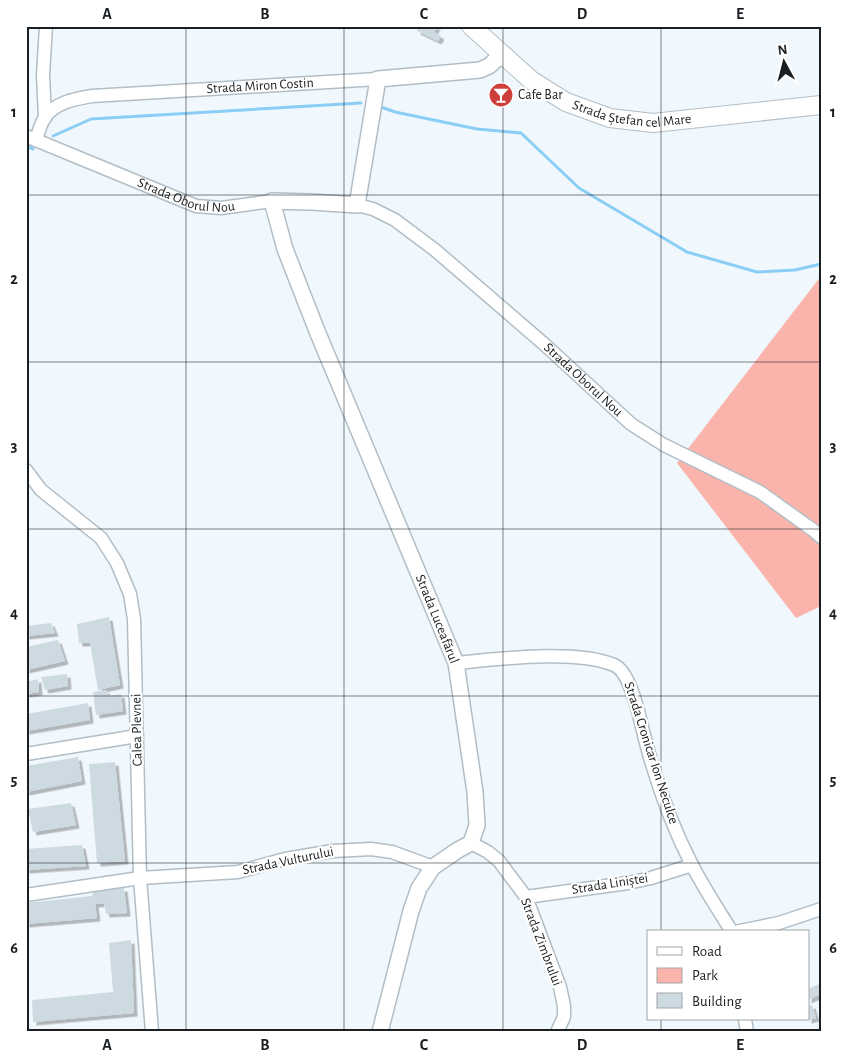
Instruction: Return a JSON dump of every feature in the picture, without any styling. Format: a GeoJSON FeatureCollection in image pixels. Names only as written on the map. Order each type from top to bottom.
{"type":"FeatureCollection","features":[{"type":"Feature","properties":{"kind":"main road","name":"Strada Ștefan cel Mare"},"geometry":{"type":"LineString","coordinates":[[471,26],[531,80],[566,102],[610,118],[653,123],[821,105]]}},
{"type":"Feature","properties":{"kind":"street"},"geometry":{"type":"LineString","coordinates":[[31,138],[45,118],[43,75],[46,26]]}},
{"type":"Feature","properties":{"kind":"street","name":"Strada Miron Costin"},"geometry":{"type":"LineString","coordinates":[[45,118],[58,106],[92,96],[378,79],[480,70],[489,66],[501,55]]}},
{"type":"Feature","properties":{"kind":"street"},"geometry":{"type":"LineString","coordinates":[[357,205],[378,79]]}},
{"type":"Feature","properties":{"kind":"street","name":"Strada Oborul Nou"},"geometry":{"type":"LineString","coordinates":[[31,138],[196,206],[221,208],[272,201],[357,205],[373,209],[394,220],[435,250],[538,338],[632,424],[664,445],[760,492],[813,530],[821,538]]}},
{"type":"Feature","properties":{"kind":"street","name":"Strada Luceafărul"},"geometry":{"type":"LineString","coordinates":[[272,201],[285,248],[317,331],[456,663],[478,825],[470,843]]}},
{"type":"Feature","properties":{"kind":"street","name":"Calea Plevnei"},"geometry":{"type":"LineString","coordinates":[[26,470],[42,490],[101,538],[117,563],[130,594],[134,619],[140,878],[152,1032]]}},
{"type":"Feature","properties":{"kind":"street","name":"Strada Cronicar Ion Neculce"},"geometry":{"type":"LineString","coordinates":[[456,663],[564,657],[589,659],[616,665],[626,677],[650,757],[676,832],[692,865],[732,930]]}},
{"type":"Feature","properties":{"kind":"street"},"geometry":{"type":"LineString","coordinates":[[26,754],[137,736]]}},
{"type":"Feature","properties":{"kind":"street"},"geometry":{"type":"LineString","coordinates":[[380,1032],[411,911],[419,888],[433,867],[470,843]]}},
{"type":"Feature","properties":{"kind":"street","name":"Strada Zimbrului"},"geometry":{"type":"LineString","coordinates":[[470,843],[488,852],[499,861],[526,897],[560,987],[564,1017],[557,1032]]}},
{"type":"Feature","properties":{"kind":"street","name":"Strada Vulturului"},"geometry":{"type":"LineString","coordinates":[[26,895],[140,878],[238,872],[285,859],[332,851],[371,849],[392,852],[433,867]]}},
{"type":"Feature","properties":{"kind":"street","name":"Strada Liniștei"},"geometry":{"type":"LineString","coordinates":[[526,897],[628,883],[692,865]]}},
{"type":"Feature","properties":{"kind":"street"},"geometry":{"type":"LineString","coordinates":[[743,930],[779,923],[821,910]]}},
{"type":"Feature","properties":{"kind":"green space"},"geometry":{"type":"Polygon","coordinates":[[[821,276],[821,606],[796,618],[677,463],[821,276]]]}},
{"type":"Feature","properties":{"kind":"building"},"geometry":{"type":"Polygon","coordinates":[[[419,26],[437,26],[434,32],[441,36],[438,41],[417,31],[419,26]]]}},
{"type":"Feature","properties":{"kind":"building"},"geometry":{"type":"Polygon","coordinates":[[[109,617],[120,685],[98,690],[90,643],[79,643],[77,624],[109,617]]]}},
{"type":"Feature","properties":{"kind":"building"},"geometry":{"type":"Polygon","coordinates":[[[51,623],[55,633],[26,636],[26,626],[51,623]]]}},
{"type":"Feature","properties":{"kind":"building"},"geometry":{"type":"Polygon","coordinates":[[[58,640],[65,661],[26,670],[26,647],[58,640]]]}},
{"type":"Feature","properties":{"kind":"building"},"geometry":{"type":"Polygon","coordinates":[[[67,674],[68,686],[45,690],[41,677],[67,674]]]}},
{"type":"Feature","properties":{"kind":"building"},"geometry":{"type":"Polygon","coordinates":[[[38,679],[39,692],[26,694],[26,682],[38,679]]]}},
{"type":"Feature","properties":{"kind":"building"},"geometry":{"type":"Polygon","coordinates":[[[106,690],[108,696],[121,694],[123,711],[96,715],[93,692],[106,690]]]}},
{"type":"Feature","properties":{"kind":"building"},"geometry":{"type":"Polygon","coordinates":[[[88,703],[90,720],[26,731],[26,714],[88,703]]]}},
{"type":"Feature","properties":{"kind":"building"},"geometry":{"type":"Polygon","coordinates":[[[78,757],[82,781],[26,792],[26,766],[78,757]]]}},
{"type":"Feature","properties":{"kind":"building"},"geometry":{"type":"Polygon","coordinates":[[[115,762],[125,861],[97,863],[89,764],[115,762]]]}},
{"type":"Feature","properties":{"kind":"building"},"geometry":{"type":"Polygon","coordinates":[[[71,803],[76,825],[33,832],[28,809],[71,803]]]}},
{"type":"Feature","properties":{"kind":"building"},"geometry":{"type":"Polygon","coordinates":[[[82,845],[86,866],[26,870],[26,849],[82,845]]]}},
{"type":"Feature","properties":{"kind":"building"},"geometry":{"type":"Polygon","coordinates":[[[124,888],[127,913],[106,914],[104,903],[95,904],[97,918],[26,924],[26,903],[92,896],[95,889],[124,888]]]}},
{"type":"Feature","properties":{"kind":"building"},"geometry":{"type":"Polygon","coordinates":[[[131,940],[134,1013],[33,1022],[32,1000],[113,992],[109,943],[131,940]]]}},
{"type":"Feature","properties":{"kind":"building"},"geometry":{"type":"Polygon","coordinates":[[[821,983],[821,994],[810,999],[810,988],[821,983]]]}},
{"type":"Feature","properties":{"kind":"building"},"geometry":{"type":"Polygon","coordinates":[[[812,1005],[816,1018],[810,1020],[810,1006],[812,1005]]]}},
{"type":"Feature","properties":{"kind":"waterway"},"geometry":{"type":"LineString","coordinates":[[53,136],[91,119],[361,103]]}},
{"type":"Feature","properties":{"kind":"waterway"},"geometry":{"type":"LineString","coordinates":[[381,107],[395,112],[477,129],[521,133],[579,188],[687,252],[757,272],[795,270],[821,264]]}},
{"type":"Feature","properties":{"kind":"waterway"},"geometry":{"type":"LineString","coordinates":[[26,146],[33,149]]}},
{"type":"Feature","properties":{"kind":"place","name":"Cafe Bar"},"geometry":{"type":"Point","coordinates":[501,95]}}]}
